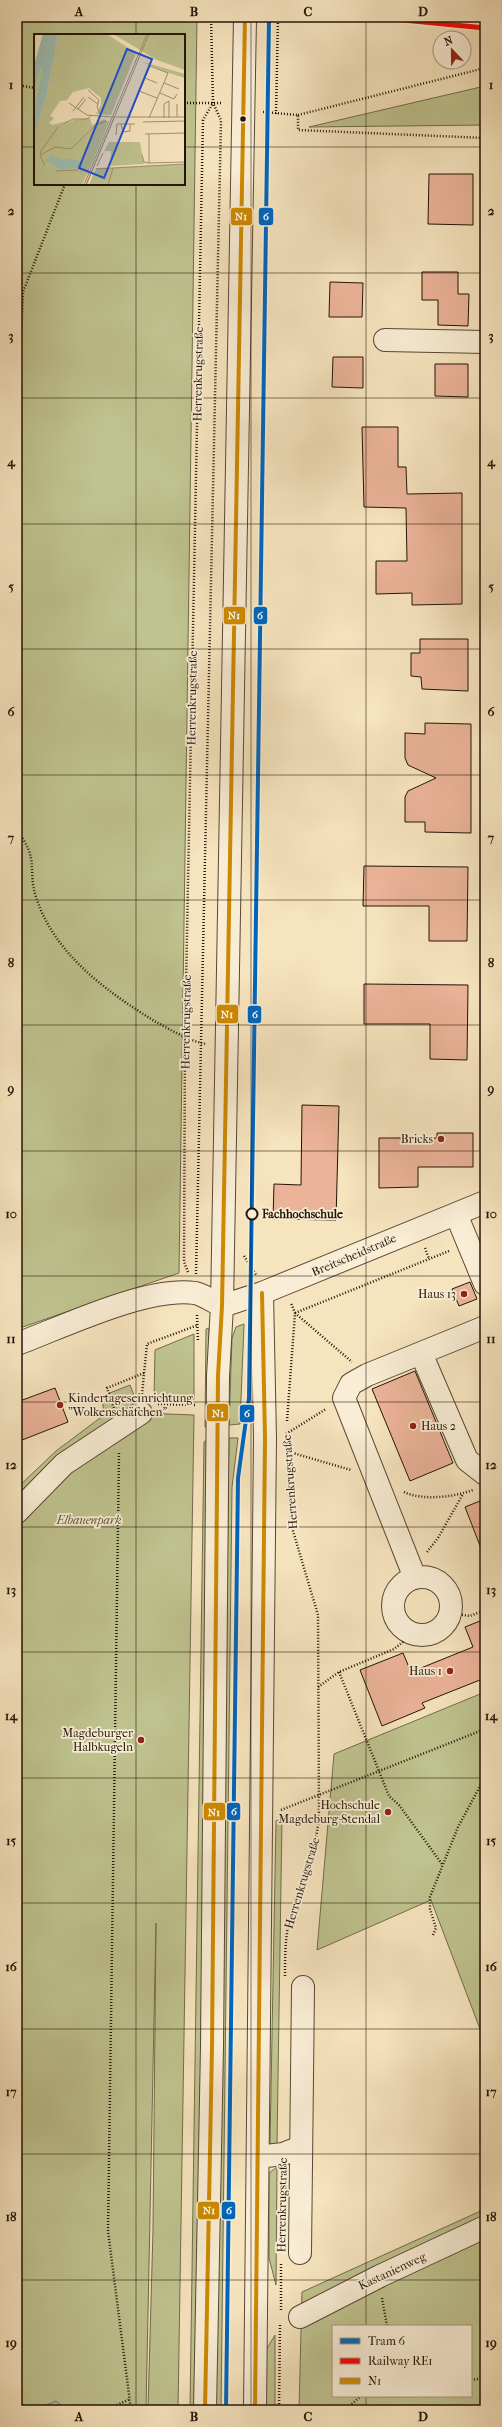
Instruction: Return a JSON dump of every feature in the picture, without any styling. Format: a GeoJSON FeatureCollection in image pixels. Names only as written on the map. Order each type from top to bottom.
{"type":"FeatureCollection","features":[{"type":"Feature","properties":{"kind":"street"},"geometry":{"type":"LineString","coordinates":[[205,2410],[218,1552],[218,1376],[222,1306],[245,17]]}},
{"type":"Feature","properties":{"kind":"street"},"geometry":{"type":"LineString","coordinates":[[385,340],[485,342]]}},
{"type":"Feature","properties":{"kind":"street","name":"Breitscheidstraße"},"geometry":{"type":"LineString","coordinates":[[222,1306],[261,1286],[485,1202]]}},
{"type":"Feature","properties":{"kind":"street"},"geometry":{"type":"LineString","coordinates":[[456,1214],[485,1284]]}},
{"type":"Feature","properties":{"kind":"street","name":"Herrenkrugstraße"},"geometry":{"type":"LineString","coordinates":[[255,2410],[265,1438],[261,1286]]}},
{"type":"Feature","properties":{"kind":"street"},"geometry":{"type":"LineString","coordinates":[[17,1344],[133,1302],[172,1294],[196,1293],[222,1306]]}},
{"type":"Feature","properties":{"kind":"street"},"geometry":{"type":"LineString","coordinates":[[414,1575],[344,1398],[351,1384],[367,1375],[485,1327]]}},
{"type":"Feature","properties":{"kind":"street"},"geometry":{"type":"LineString","coordinates":[[421,1353],[467,1460],[485,1474]]}},
{"type":"Feature","properties":{"kind":"street"},"geometry":{"type":"LineString","coordinates":[[17,1512],[64,1464],[141,1413]]}},
{"type":"Feature","properties":{"kind":"street"},"geometry":{"type":"LineString","coordinates":[[414,1575],[429,1579],[442,1586],[450,1598],[450,1612],[447,1621],[436,1632],[422,1635],[413,1634],[398,1623],[393,1605],[399,1588],[414,1575]]}},
{"type":"Feature","properties":{"kind":"street"},"geometry":{"type":"LineString","coordinates":[[291,2255],[301,2147],[294,1984]]}},
{"type":"Feature","properties":{"kind":"street"},"geometry":{"type":"LineString","coordinates":[[258,2158],[283,2154],[301,2147]]}},
{"type":"Feature","properties":{"kind":"street","name":"Kastanienweg"},"geometry":{"type":"LineString","coordinates":[[287,2316],[380,2276],[485,2228]]}},
{"type":"Feature","properties":{"kind":"path","name":"Herrenkrugstraße"},"geometry":{"type":"LineString","coordinates":[[196,1293],[200,1043],[221,120],[213,103],[211,17]]}},
{"type":"Feature","properties":{"kind":"path"},"geometry":{"type":"LineString","coordinates":[[278,17],[276,114],[298,115],[485,68]]}},
{"type":"Feature","properties":{"kind":"path"},"geometry":{"type":"LineString","coordinates":[[17,84],[34,88]]}},
{"type":"Feature","properties":{"kind":"path"},"geometry":{"type":"LineString","coordinates":[[185,103],[243,104]]}},
{"type":"Feature","properties":{"kind":"path","name":"Herrenkrugstraße"},"geometry":{"type":"LineString","coordinates":[[196,1293],[184,1262],[185,1036],[203,120],[213,103]]}},
{"type":"Feature","properties":{"kind":"path"},"geometry":{"type":"LineString","coordinates":[[298,115],[298,130],[485,138]]}},
{"type":"Feature","properties":{"kind":"path"},"geometry":{"type":"LineString","coordinates":[[17,426],[23,292],[65,185]]}},
{"type":"Feature","properties":{"kind":"path"},"geometry":{"type":"LineString","coordinates":[[17,832],[30,852],[36,896],[58,940],[92,978],[142,1013],[185,1036],[200,1043],[226,1048]]}},
{"type":"Feature","properties":{"kind":"path"},"geometry":{"type":"LineString","coordinates":[[367,1375],[295,1313],[455,1248]]}},
{"type":"Feature","properties":{"kind":"path"},"geometry":{"type":"LineString","coordinates":[[244,1256],[261,1286]]}},
{"type":"Feature","properties":{"kind":"path","name":"Herrenkrugstraße"},"geometry":{"type":"LineString","coordinates":[[286,1440],[295,1313]]}},
{"type":"Feature","properties":{"kind":"path"},"geometry":{"type":"LineString","coordinates":[[141,1413],[147,1344],[198,1325]]}},
{"type":"Feature","properties":{"kind":"path"},"geometry":{"type":"LineString","coordinates":[[131,2410],[122,2353],[108,2231],[119,1457],[122,1425],[107,1388],[144,1373]]}},
{"type":"Feature","properties":{"kind":"path"},"geometry":{"type":"LineString","coordinates":[[286,1434],[344,1398]]}},
{"type":"Feature","properties":{"kind":"path"},"geometry":{"type":"LineString","coordinates":[[169,1404],[198,1405]]}},
{"type":"Feature","properties":{"kind":"path","name":"Herrenkrugstraße"},"geometry":{"type":"LineString","coordinates":[[286,1445],[286,1458]]}},
{"type":"Feature","properties":{"kind":"path","name":"Herrenkrugstraße"},"geometry":{"type":"LineString","coordinates":[[287,1465],[291,1524],[295,1541],[317,1606],[318,1795],[316,1843],[293,1907],[287,1932],[294,1984]]}},
{"type":"Feature","properties":{"kind":"path"},"geometry":{"type":"LineString","coordinates":[[414,1575],[438,1538],[464,1493]]}},
{"type":"Feature","properties":{"kind":"path"},"geometry":{"type":"LineString","coordinates":[[450,1612],[470,1616],[485,1610]]}},
{"type":"Feature","properties":{"kind":"path"},"geometry":{"type":"LineString","coordinates":[[318,1687],[340,1672],[394,1649],[413,1634]]}},
{"type":"Feature","properties":{"kind":"path"},"geometry":{"type":"LineString","coordinates":[[340,1672],[389,1796],[399,1805],[442,1864]]}},
{"type":"Feature","properties":{"kind":"path"},"geometry":{"type":"LineString","coordinates":[[260,1818],[485,1729]]}},
{"type":"Feature","properties":{"kind":"path"},"geometry":{"type":"LineString","coordinates":[[433,1935],[436,1928],[430,1910],[430,1898],[442,1864],[458,1827],[485,1777]]}},
{"type":"Feature","properties":{"kind":"path","name":"Herrenkrugstraße"},"geometry":{"type":"LineString","coordinates":[[279,2410],[291,2255]]}},
{"type":"Feature","properties":{"kind":"path"},"geometry":{"type":"LineString","coordinates":[[382,2304],[388,2325]]}},
{"type":"Feature","properties":{"kind":"path"},"geometry":{"type":"LineString","coordinates":[[472,2380],[485,2378]]}},
{"type":"Feature","properties":{"kind":"path"},"geometry":{"type":"LineString","coordinates":[[345,2410],[359,2397]]}},
{"type":"Feature","properties":{"kind":"path"},"geometry":{"type":"LineString","coordinates":[[106,2410],[130,2399]]}},
{"type":"Feature","properties":{"kind":"green space"},"geometry":{"type":"Polygon","coordinates":[[[17,17],[197,18],[179,1273],[17,1329],[17,17]]]}},
{"type":"Feature","properties":{"kind":"green space"},"geometry":{"type":"Polygon","coordinates":[[[485,86],[485,125],[309,127],[485,86]]]}},
{"type":"Feature","properties":{"kind":"green space"},"geometry":{"type":"Polygon","coordinates":[[[244,1324],[240,1424],[229,1425],[232,1338],[236,1327],[244,1324]]]}},
{"type":"Feature","properties":{"kind":"green space"},"geometry":{"type":"Polygon","coordinates":[[[209,1328],[209,1427],[205,1427],[206,1329],[209,1328]]]}},
{"type":"Feature","properties":{"kind":"green space"},"geometry":{"type":"Polygon","coordinates":[[[194,1334],[194,1399],[154,1398],[155,1350],[194,1334]]]}},
{"type":"Feature","properties":{"kind":"green space","name":"Elbauenpark"},"geometry":{"type":"Polygon","coordinates":[[[130,1385],[141,1413],[194,1415],[178,2410],[148,2410],[153,2230],[156,1923],[146,2410],[17,2410],[17,1488],[56,1451],[104,1415],[102,1396],[130,1385]]]}},
{"type":"Feature","properties":{"kind":"green space"},"geometry":{"type":"Polygon","coordinates":[[[209,1438],[196,2410],[190,2410],[204,1442],[209,1438]]]}},
{"type":"Feature","properties":{"kind":"green space"},"geometry":{"type":"Polygon","coordinates":[[[229,1438],[238,1438],[232,1487],[221,2410],[215,2410],[229,1438]]]}},
{"type":"Feature","properties":{"kind":"green space"},"geometry":{"type":"Polygon","coordinates":[[[485,1692],[485,2042],[431,1900],[317,1950],[334,1754],[485,1692]]]}},
{"type":"Feature","properties":{"kind":"green space"},"geometry":{"type":"Polygon","coordinates":[[[282,1818],[277,2145],[270,2144],[276,1821],[282,1818]]]}},
{"type":"Feature","properties":{"kind":"green space"},"geometry":{"type":"Polygon","coordinates":[[[277,2167],[276,2285],[269,2258],[269,2173],[277,2167]]]}},
{"type":"Feature","properties":{"kind":"green space"},"geometry":{"type":"Polygon","coordinates":[[[485,2209],[485,2410],[299,2410],[302,2292],[485,2209]]]}},
{"type":"Feature","properties":{"kind":"green space"},"geometry":{"type":"Polygon","coordinates":[[[275,2335],[275,2410],[263,2410],[266,2350],[275,2335]]]}},
{"type":"Feature","properties":{"kind":"shaded area"},"geometry":{"type":"Polygon","coordinates":[[[17,2389],[23,2404],[27,2407],[36,2408],[56,2401],[67,2410],[17,2410],[17,2389]]]}},
{"type":"Feature","properties":{"kind":"building"},"geometry":{"type":"Polygon","coordinates":[[[429,174],[473,174],[473,225],[428,224],[429,174]]]}},
{"type":"Feature","properties":{"kind":"building"},"geometry":{"type":"Polygon","coordinates":[[[422,272],[458,272],[458,294],[469,294],[468,326],[438,325],[438,300],[422,300],[422,272]]]}},
{"type":"Feature","properties":{"kind":"building"},"geometry":{"type":"Polygon","coordinates":[[[330,282],[363,283],[362,317],[329,317],[330,282]]]}},
{"type":"Feature","properties":{"kind":"building"},"geometry":{"type":"Polygon","coordinates":[[[333,357],[363,357],[363,388],[332,387],[333,357]]]}},
{"type":"Feature","properties":{"kind":"building"},"geometry":{"type":"Polygon","coordinates":[[[435,364],[468,364],[468,397],[435,396],[435,364]]]}},
{"type":"Feature","properties":{"kind":"building"},"geometry":{"type":"Polygon","coordinates":[[[362,427],[398,427],[398,467],[406,467],[407,494],[462,493],[462,604],[412,605],[412,593],[376,594],[376,561],[407,561],[406,508],[364,507],[362,427]]]}},
{"type":"Feature","properties":{"kind":"building"},"geometry":{"type":"Polygon","coordinates":[[[420,639],[468,639],[468,691],[422,689],[421,677],[411,676],[411,653],[420,653],[420,639]]]}},
{"type":"Feature","properties":{"kind":"building"},"geometry":{"type":"Polygon","coordinates":[[[425,723],[471,724],[471,833],[425,832],[425,822],[405,822],[405,797],[408,791],[436,778],[408,765],[405,758],[405,733],[425,734],[425,723]]]}},
{"type":"Feature","properties":{"kind":"building"},"geometry":{"type":"Polygon","coordinates":[[[364,866],[468,867],[467,941],[429,941],[429,906],[363,906],[364,866]]]}},
{"type":"Feature","properties":{"kind":"building"},"geometry":{"type":"Polygon","coordinates":[[[364,984],[468,985],[467,1060],[430,1059],[430,1024],[364,1024],[364,984]]]}},
{"type":"Feature","properties":{"kind":"building"},"geometry":{"type":"Polygon","coordinates":[[[302,1105],[339,1106],[336,1220],[273,1219],[274,1184],[301,1185],[302,1105]]]}},
{"type":"Feature","properties":{"kind":"building"},"geometry":{"type":"Polygon","coordinates":[[[437,1133],[473,1133],[473,1167],[418,1167],[418,1187],[379,1188],[379,1138],[437,1138],[437,1133]]]}},
{"type":"Feature","properties":{"kind":"building","name":"Haus 13"},"geometry":{"type":"Polygon","coordinates":[[[470,1282],[477,1299],[459,1306],[452,1289],[470,1282]]]}},
{"type":"Feature","properties":{"kind":"building","name":"Haus 2"},"geometry":{"type":"Polygon","coordinates":[[[415,1371],[453,1463],[410,1481],[372,1389],[415,1371]]]}},
{"type":"Feature","properties":{"kind":"building"},"geometry":{"type":"Polygon","coordinates":[[[55,1388],[68,1422],[17,1442],[17,1402],[55,1388]]]}},
{"type":"Feature","properties":{"kind":"building"},"geometry":{"type":"Polygon","coordinates":[[[485,1499],[485,1556],[484,1556],[465,1507],[485,1499]]]}},
{"type":"Feature","properties":{"kind":"building","name":"Haus 1"},"geometry":{"type":"Polygon","coordinates":[[[485,1619],[485,1678],[422,1703],[425,1708],[382,1726],[360,1670],[403,1653],[411,1672],[473,1647],[465,1627],[485,1619]]]}},
{"type":"Feature","properties":{"kind":"tram line","name":"6"},"geometry":{"type":"LineString","coordinates":[[226,2410],[238,1478],[249,1398],[269,17]]}},
{"type":"Feature","properties":{"kind":"rail line","name":"RE1"},"geometry":{"type":"LineString","coordinates":[[373,17],[485,28]]}},
{"type":"Feature","properties":{"kind":"transit line","name":"N1"},"geometry":{"type":"LineString","coordinates":[[205,2410],[212,2047],[218,1376],[222,1306],[245,17]]}},
{"type":"Feature","properties":{"kind":"transit line","name":"N1"},"geometry":{"type":"LineString","coordinates":[[255,2410],[265,1438],[262,1293]]}},
{"type":"Feature","properties":{"kind":"place","name":"Bricks"},"geometry":{"type":"Point","coordinates":[441,1139]}},
{"type":"Feature","properties":{"kind":"place","name":"Fachhochschule"},"geometry":{"type":"Point","coordinates":[252,1214]}},
{"type":"Feature","properties":{"kind":"place","name":"Haus 13"},"geometry":{"type":"Point","coordinates":[464,1294]}},
{"type":"Feature","properties":{"kind":"place","name":"Kindertageseinrichtung \"Wolkenschäfchen\""},"geometry":{"type":"Point","coordinates":[60,1405]}},
{"type":"Feature","properties":{"kind":"place","name":"Haus 2"},"geometry":{"type":"Point","coordinates":[413,1426]}},
{"type":"Feature","properties":{"kind":"place","name":"Haus 1"},"geometry":{"type":"Point","coordinates":[450,1671]}},
{"type":"Feature","properties":{"kind":"place","name":"Magdeburger Halbkugeln"},"geometry":{"type":"Point","coordinates":[141,1740]}},
{"type":"Feature","properties":{"kind":"place","name":"Hochschule Magdeburg-Stendal"},"geometry":{"type":"Point","coordinates":[388,1812]}}]}
